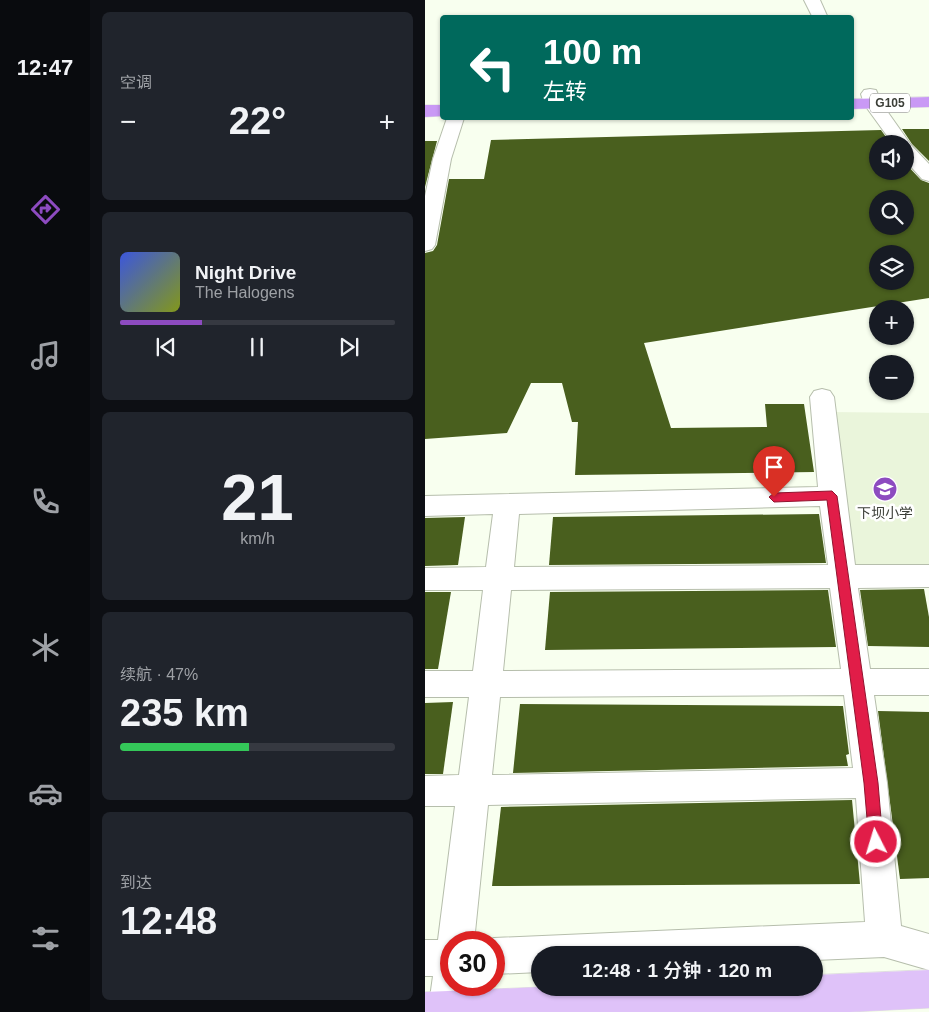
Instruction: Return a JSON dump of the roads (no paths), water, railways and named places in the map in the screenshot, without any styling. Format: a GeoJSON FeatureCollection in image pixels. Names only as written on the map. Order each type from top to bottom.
{"type":"FeatureCollection","features":[{"type":"Feature","properties":{"kind":"highway","name":"G105"},"geometry":{"type":"LineString","coordinates":[[854,103],[872,99],[929,92]]}},
{"type":"Feature","properties":{"kind":"highway","name":"G105"},"geometry":{"type":"LineString","coordinates":[[854,95],[872,99],[929,102]]}},
{"type":"Feature","properties":{"kind":"highway"},"geometry":{"type":"LineString","coordinates":[[425,99],[440,99]]}},
{"type":"Feature","properties":{"kind":"highway"},"geometry":{"type":"LineString","coordinates":[[425,111],[440,110]]}},
{"type":"Feature","properties":{"kind":"main road"},"geometry":{"type":"LineString","coordinates":[[425,1012],[929,989]]}},
{"type":"Feature","properties":{"kind":"street"},"geometry":{"type":"LineString","coordinates":[[812,0],[820,15]]}},
{"type":"Feature","properties":{"kind":"street"},"geometry":{"type":"LineString","coordinates":[[872,99],[895,135]]}},
{"type":"Feature","properties":{"kind":"street"},"geometry":{"type":"LineString","coordinates":[[425,245],[442,159],[454,120]]}},
{"type":"Feature","properties":{"kind":"street"},"geometry":{"type":"LineString","coordinates":[[914,158],[929,175]]}},
{"type":"Feature","properties":{"kind":"street"},"geometry":{"type":"LineString","coordinates":[[822,397],[832,496],[871,783],[884,939]]}},
{"type":"Feature","properties":{"kind":"street"},"geometry":{"type":"LineString","coordinates":[[425,506],[832,496]]}},
{"type":"Feature","properties":{"kind":"street"},"geometry":{"type":"LineString","coordinates":[[456,931],[507,505]]}},
{"type":"Feature","properties":{"kind":"street"},"geometry":{"type":"LineString","coordinates":[[425,579],[929,576]]}},
{"type":"Feature","properties":{"kind":"street"},"geometry":{"type":"LineString","coordinates":[[425,684],[929,682]]}},
{"type":"Feature","properties":{"kind":"street"},"geometry":{"type":"LineString","coordinates":[[425,792],[871,783]]}},
{"type":"Feature","properties":{"kind":"street"},"geometry":{"type":"LineString","coordinates":[[505,956],[884,939],[929,952]]}},
{"type":"Feature","properties":{"kind":"street"},"geometry":{"type":"LineString","coordinates":[[425,958],[440,958]]}},
{"type":"Feature","properties":{"kind":"street"},"geometry":{"type":"LineString","coordinates":[[447,1012],[449,996]]}},
{"type":"Feature","properties":{"kind":"place","name":"下坝小学"},"geometry":{"type":"Point","coordinates":[885,489]}}]}
